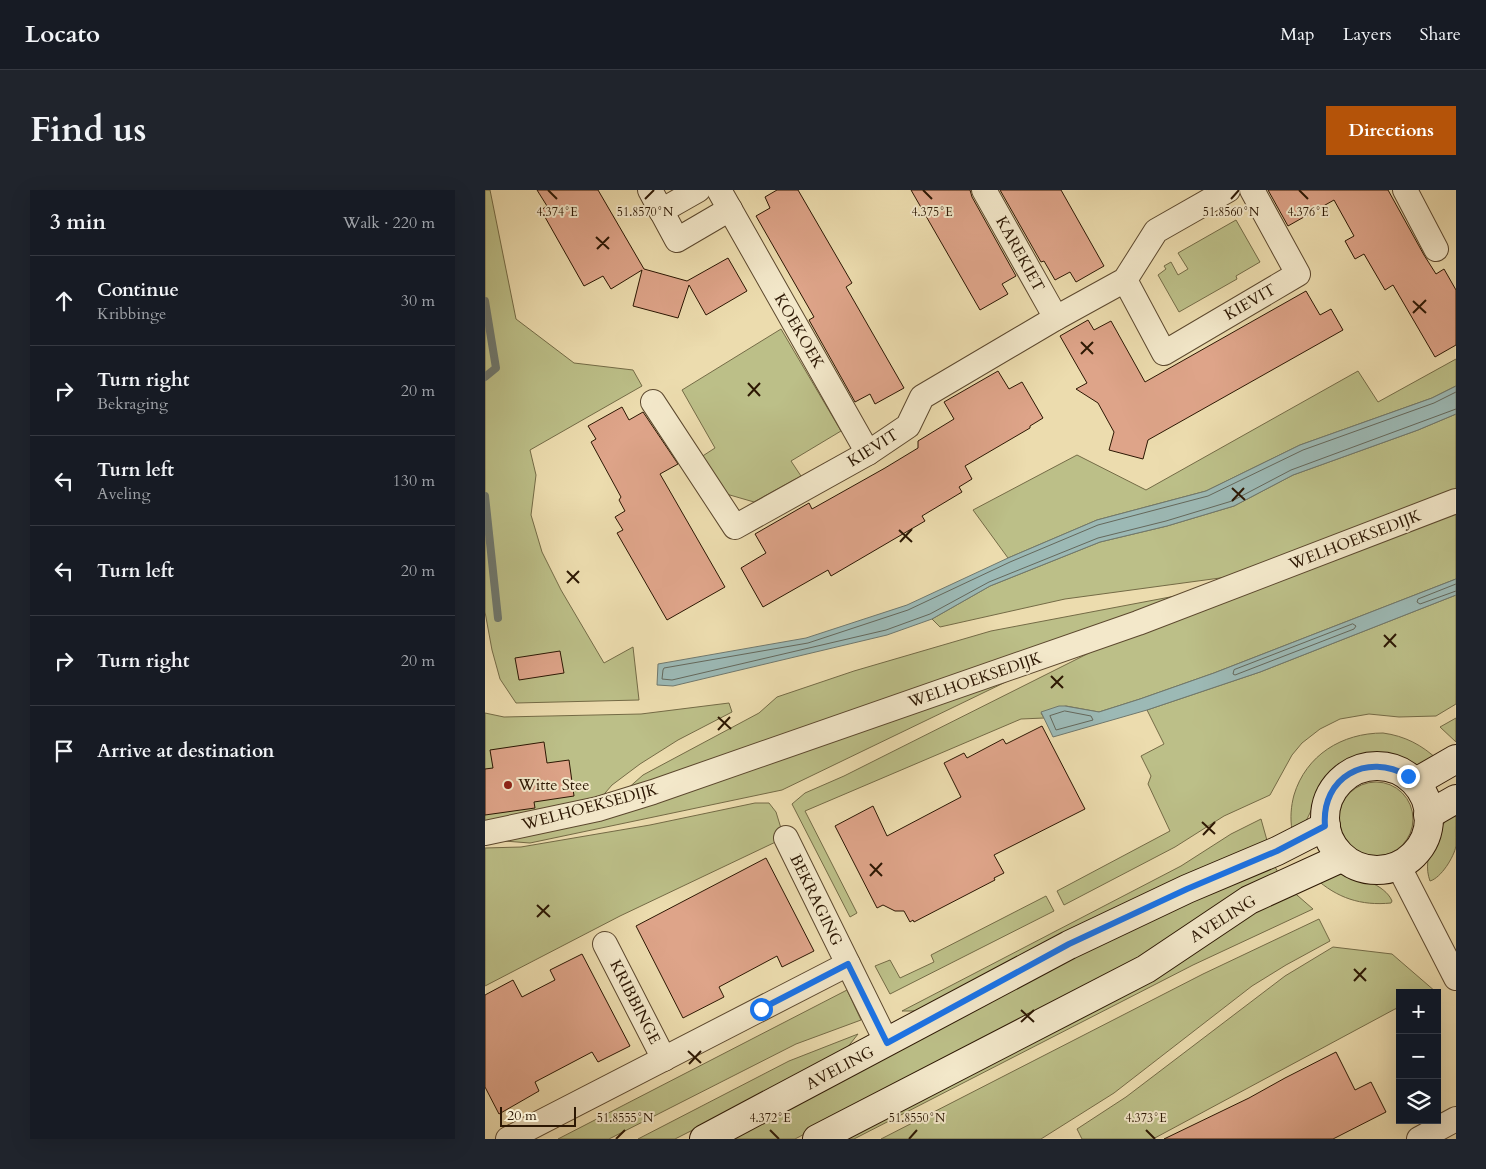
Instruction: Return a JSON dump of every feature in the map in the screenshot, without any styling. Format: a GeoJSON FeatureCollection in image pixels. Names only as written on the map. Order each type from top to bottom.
{"type":"FeatureCollection","features":[{"type":"Feature","properties":{"kind":"main road"},"geometry":{"type":"LineString","coordinates":[[1416,782],[1456,759]]}},
{"type":"Feature","properties":{"kind":"main road"},"geometry":{"type":"LineString","coordinates":[[1390,767],[1408,776],[1416,782],[1425,798],[1429,815],[1426,835],[1421,845],[1408,861],[1399,867],[1389,870],[1369,871],[1349,864],[1341,858],[1331,843],[1325,826],[1326,805],[1329,796],[1342,779],[1359,768],[1390,767]]}},
{"type":"Feature","properties":{"kind":"main road"},"geometry":{"type":"LineString","coordinates":[[1429,815],[1456,799]]}},
{"type":"Feature","properties":{"kind":"main road","name":"AVELING"},"geometry":{"type":"LineString","coordinates":[[704,1139],[887,1043],[1069,944],[1187,889],[1277,851],[1325,826]]}},
{"type":"Feature","properties":{"kind":"main road","name":"AVELING"},"geometry":{"type":"LineString","coordinates":[[817,1139],[1146,969],[1249,900],[1341,858]]}},
{"type":"Feature","properties":{"kind":"street","name":"KOEKOEK"},"geometry":{"type":"LineString","coordinates":[[650,190],[677,240],[725,200],[868,452]]}},
{"type":"Feature","properties":{"kind":"street"},"geometry":{"type":"LineString","coordinates":[[661,211],[698,190]]}},
{"type":"Feature","properties":{"kind":"street","name":"KAREKIET"},"geometry":{"type":"LineString","coordinates":[[984,190],[1056,318]]}},
{"type":"Feature","properties":{"kind":"street","name":"KIEVIT"},"geometry":{"type":"LineString","coordinates":[[653,402],[735,526],[868,452],[908,426],[922,397],[1056,318],[1125,280],[1156,231],[1228,190]]}},
{"type":"Feature","properties":{"kind":"street","name":"KIEVIT"},"geometry":{"type":"LineString","coordinates":[[1125,280],[1164,353],[1298,274],[1252,190]]}},
{"type":"Feature","properties":{"kind":"street"},"geometry":{"type":"LineString","coordinates":[[1405,190],[1436,249]]}},
{"type":"Feature","properties":{"kind":"street","name":"WELHOEKSEDIJK"},"geometry":{"type":"LineString","coordinates":[[485,833],[598,809],[653,792],[1138,623],[1456,501]]}},
{"type":"Feature","properties":{"kind":"street","name":"BEKRAGING"},"geometry":{"type":"LineString","coordinates":[[786,838],[887,1043]]}},
{"type":"Feature","properties":{"kind":"street"},"geometry":{"type":"LineString","coordinates":[[1399,867],[1456,978]]}},
{"type":"Feature","properties":{"kind":"street","name":"KRIBBINGE"},"geometry":{"type":"LineString","coordinates":[[605,944],[665,1059]]}},
{"type":"Feature","properties":{"kind":"street","name":"KRIBBINGE"},"geometry":{"type":"LineString","coordinates":[[508,1139],[848,964]]}},
{"type":"Feature","properties":{"kind":"street"},"geometry":{"type":"LineString","coordinates":[[1419,1139],[1456,1120]]}},
{"type":"Feature","properties":{"kind":"green space"},"geometry":{"type":"Polygon","coordinates":[[[485,190],[490,190],[516,319],[574,363],[633,370],[642,386],[530,450],[536,475],[531,515],[542,552],[561,590],[604,663],[633,647],[639,700],[516,703],[500,679],[485,612],[485,190]]]}},
{"type":"Feature","properties":{"kind":"green space"},"geometry":{"type":"Polygon","coordinates":[[[1236,220],[1260,262],[1236,276],[1237,279],[1179,312],[1158,275],[1166,269],[1164,266],[1171,262],[1178,275],[1188,269],[1178,253],[1236,220]]]}},
{"type":"Feature","properties":{"kind":"green space"},"geometry":{"type":"Polygon","coordinates":[[[781,329],[841,431],[791,461],[801,476],[754,502],[716,491],[698,459],[715,448],[682,390],[781,329]]]}},
{"type":"Feature","properties":{"kind":"green space"},"geometry":{"type":"Polygon","coordinates":[[[1456,359],[1456,386],[1432,398],[1300,445],[1206,491],[1097,520],[1008,558],[973,510],[1077,455],[1146,490],[1358,371],[1378,402],[1456,359]]]}},
{"type":"Feature","properties":{"kind":"green space"},"geometry":{"type":"Polygon","coordinates":[[[1456,414],[1456,496],[1249,572],[1220,578],[1065,599],[940,627],[932,619],[990,586],[1100,542],[1167,526],[1234,506],[1293,475],[1418,430],[1456,414]]]}},
{"type":"Feature","properties":{"kind":"green space"},"geometry":{"type":"Polygon","coordinates":[[[1456,511],[1456,579],[1214,673],[1140,699],[1099,712],[1066,706],[1041,713],[1044,718],[1021,719],[805,811],[857,913],[850,917],[792,804],[805,793],[844,776],[1095,650],[1456,511]]]}},
{"type":"Feature","properties":{"kind":"green space"},"geometry":{"type":"Polygon","coordinates":[[[1207,590],[617,798],[643,775],[759,713],[777,697],[854,671],[991,631],[1207,590]]]}},
{"type":"Feature","properties":{"kind":"green space"},"geometry":{"type":"Polygon","coordinates":[[[1456,595],[1456,704],[1436,716],[1399,717],[1369,714],[1340,719],[1320,729],[1302,743],[1292,755],[1270,795],[1224,816],[1175,847],[1064,905],[1057,891],[1170,831],[1148,784],[1151,776],[1141,756],[1164,744],[1147,710],[1260,672],[1456,595]]]}},
{"type":"Feature","properties":{"kind":"green space"},"geometry":{"type":"Polygon","coordinates":[[[1043,664],[782,790],[530,843],[504,841],[641,806],[1043,664]]]}},
{"type":"Feature","properties":{"kind":"green space"},"geometry":{"type":"Polygon","coordinates":[[[729,703],[732,712],[678,740],[640,764],[612,785],[599,800],[485,821],[485,713],[504,717],[641,714],[729,703]]]}},
{"type":"Feature","properties":{"kind":"green space"},"geometry":{"type":"Polygon","coordinates":[[[1456,718],[1456,742],[1440,727],[1456,718]]]}},
{"type":"Feature","properties":{"kind":"green space"},"geometry":{"type":"Polygon","coordinates":[[[1383,733],[1399,736],[1413,742],[1438,760],[1422,767],[1379,756],[1368,756],[1348,763],[1329,777],[1307,819],[1292,830],[1292,803],[1307,768],[1328,749],[1340,742],[1353,737],[1383,733]]]}},
{"type":"Feature","properties":{"kind":"green space"},"geometry":{"type":"Polygon","coordinates":[[[1376,782],[1397,788],[1407,798],[1413,819],[1407,840],[1397,850],[1376,856],[1355,850],[1345,840],[1339,819],[1345,798],[1355,788],[1376,782]]]}},
{"type":"Feature","properties":{"kind":"green space"},"geometry":{"type":"Polygon","coordinates":[[[755,803],[769,803],[776,812],[784,838],[620,916],[485,986],[485,848],[521,847],[650,825],[755,803]]]}},
{"type":"Feature","properties":{"kind":"green space"},"geometry":{"type":"Polygon","coordinates":[[[1456,810],[1455,851],[1443,872],[1430,881],[1428,862],[1433,842],[1443,824],[1456,810]]]}},
{"type":"Feature","properties":{"kind":"green space"},"geometry":{"type":"Polygon","coordinates":[[[1261,819],[1268,844],[923,1011],[902,1011],[1181,866],[1231,834],[1261,819]]]}},
{"type":"Feature","properties":{"kind":"green space"},"geometry":{"type":"Polygon","coordinates":[[[1272,862],[1281,877],[1167,944],[795,1139],[713,1139],[1171,902],[1272,862]]]}},
{"type":"Feature","properties":{"kind":"green space"},"geometry":{"type":"Polygon","coordinates":[[[1339,873],[1377,885],[1388,895],[1392,901],[1391,903],[1380,904],[1350,899],[1332,891],[1315,878],[1339,873]]]}},
{"type":"Feature","properties":{"kind":"green space"},"geometry":{"type":"Polygon","coordinates":[[[1290,889],[1313,909],[1193,965],[854,1139],[833,1139],[1290,889]]]}},
{"type":"Feature","properties":{"kind":"green space"},"geometry":{"type":"Polygon","coordinates":[[[1046,896],[1054,911],[890,994],[875,966],[890,960],[900,978],[934,962],[931,955],[1046,896]]]}},
{"type":"Feature","properties":{"kind":"green space"},"geometry":{"type":"Polygon","coordinates":[[[1319,919],[1330,941],[1252,986],[1114,1093],[1041,1139],[881,1139],[1203,974],[1319,919]]]}},
{"type":"Feature","properties":{"kind":"green space"},"geometry":{"type":"Polygon","coordinates":[[[1333,947],[1392,954],[1433,989],[1396,989],[1396,1009],[1153,1139],[1082,1139],[1077,1129],[1126,1097],[1285,976],[1333,947]]]}},
{"type":"Feature","properties":{"kind":"green space"},"geometry":{"type":"Polygon","coordinates":[[[847,990],[861,1020],[796,1044],[609,1139],[558,1139],[847,990]]]}},
{"type":"Feature","properties":{"kind":"green space"},"geometry":{"type":"Polygon","coordinates":[[[858,1034],[847,1048],[756,1098],[675,1139],[638,1139],[789,1061],[858,1034]]]}},
{"type":"Feature","properties":{"kind":"water"},"geometry":{"type":"Polygon","coordinates":[[[1456,386],[1456,414],[1418,430],[1293,475],[1234,506],[1167,526],[1100,542],[990,586],[932,619],[887,635],[673,686],[657,685],[658,664],[806,638],[907,605],[1008,558],[1097,520],[1206,491],[1300,445],[1432,398],[1456,386]]]}},
{"type":"Feature","properties":{"kind":"water"},"geometry":{"type":"Polygon","coordinates":[[[1456,579],[1456,595],[1260,672],[1147,710],[1053,737],[1041,712],[1065,706],[1099,712],[1140,699],[1214,673],[1456,579]]]}},
{"type":"Feature","properties":{"kind":"building"},"geometry":{"type":"Polygon","coordinates":[[[537,190],[598,190],[644,269],[687,281],[728,258],[747,291],[706,315],[689,285],[678,318],[633,306],[642,270],[611,289],[603,276],[584,286],[541,210],[547,206],[537,190]]]}},
{"type":"Feature","properties":{"kind":"building"},"geometry":{"type":"Polygon","coordinates":[[[777,190],[798,190],[852,283],[846,287],[904,388],[875,404],[870,394],[855,402],[809,320],[814,317],[756,216],[770,208],[765,197],[777,190]]]}},
{"type":"Feature","properties":{"kind":"building"},"geometry":{"type":"Polygon","coordinates":[[[911,190],[970,190],[972,197],[1016,276],[1002,284],[1008,294],[980,310],[911,190]]]}},
{"type":"Feature","properties":{"kind":"building"},"geometry":{"type":"Polygon","coordinates":[[[1000,190],[1061,190],[1104,266],[1076,282],[1070,272],[1055,280],[1044,261],[1041,262],[1000,190]]]}},
{"type":"Feature","properties":{"kind":"building"},"geometry":{"type":"Polygon","coordinates":[[[1268,190],[1388,190],[1436,274],[1444,269],[1456,290],[1456,345],[1435,357],[1393,285],[1385,290],[1364,254],[1355,259],[1345,241],[1354,236],[1334,200],[1288,226],[1268,190]]]}},
{"type":"Feature","properties":{"kind":"building"},"geometry":{"type":"Polygon","coordinates":[[[1306,291],[1320,315],[1331,309],[1343,330],[1148,440],[1143,459],[1109,450],[1114,432],[1098,403],[1076,389],[1087,383],[1060,336],[1088,320],[1094,330],[1111,321],[1145,382],[1306,291]]]}},
{"type":"Feature","properties":{"kind":"building"},"geometry":{"type":"Polygon","coordinates":[[[998,371],[1009,389],[1022,382],[1043,418],[1030,426],[1030,428],[965,466],[972,479],[959,487],[962,492],[922,516],[925,521],[831,576],[828,570],[763,607],[741,568],[766,553],[755,534],[809,503],[812,509],[918,448],[918,441],[954,419],[944,402],[998,371]]]}},
{"type":"Feature","properties":{"kind":"building"},"geometry":{"type":"Polygon","coordinates":[[[622,407],[629,420],[643,412],[678,464],[660,474],[725,587],[667,620],[617,533],[623,530],[615,517],[625,511],[619,500],[621,497],[591,442],[596,439],[588,426],[622,407]]]}},
{"type":"Feature","properties":{"kind":"building"},"geometry":{"type":"Polygon","coordinates":[[[560,651],[564,673],[519,680],[515,658],[560,651]]]}},
{"type":"Feature","properties":{"kind":"building"},"geometry":{"type":"Polygon","coordinates":[[[1042,726],[1085,809],[994,855],[1004,873],[994,878],[995,880],[914,922],[913,920],[910,922],[904,911],[895,911],[883,905],[877,908],[835,826],[873,806],[887,836],[961,797],[944,763],[964,753],[967,758],[1003,739],[1006,744],[1042,726]]]}},
{"type":"Feature","properties":{"kind":"building","name":"Witte Stee"},"geometry":{"type":"Polygon","coordinates":[[[544,742],[547,763],[569,760],[574,796],[534,802],[535,808],[485,815],[485,769],[493,768],[490,750],[544,742]]]}},
{"type":"Feature","properties":{"kind":"building"},"geometry":{"type":"Polygon","coordinates":[[[766,858],[814,951],[782,967],[777,956],[719,987],[724,997],[683,1018],[636,926],[766,858]]]}},
{"type":"Feature","properties":{"kind":"building"},"geometry":{"type":"Polygon","coordinates":[[[582,954],[630,1046],[598,1062],[592,1052],[535,1082],[539,1091],[499,1114],[485,1087],[485,995],[513,980],[522,997],[555,980],[550,970],[582,954]]]}},
{"type":"Feature","properties":{"kind":"building"},"geometry":{"type":"Polygon","coordinates":[[[1336,1052],[1355,1090],[1371,1082],[1386,1112],[1333,1139],[1164,1139],[1249,1098],[1336,1052]]]}},
{"type":"Feature","properties":{"kind":"waterway"},"geometry":{"type":"LineString","coordinates":[[485,301],[496,368],[485,377]]}},
{"type":"Feature","properties":{"kind":"waterway"},"geometry":{"type":"LineString","coordinates":[[485,496],[498,618]]}},
{"type":"Feature","properties":{"kind":"place","name":"Witte Stee"},"geometry":{"type":"Point","coordinates":[508,785]}},
{"type":"Feature","properties":{"kind":"route"},"geometry":{"type":"LineString","coordinates":[[761,1009],[848,964],[887,1043],[1069,944],[1187,889],[1241,868],[1325,826],[1326,805],[1329,796],[1342,779],[1359,768],[1369,766],[1390,767],[1408,776]]}}]}
